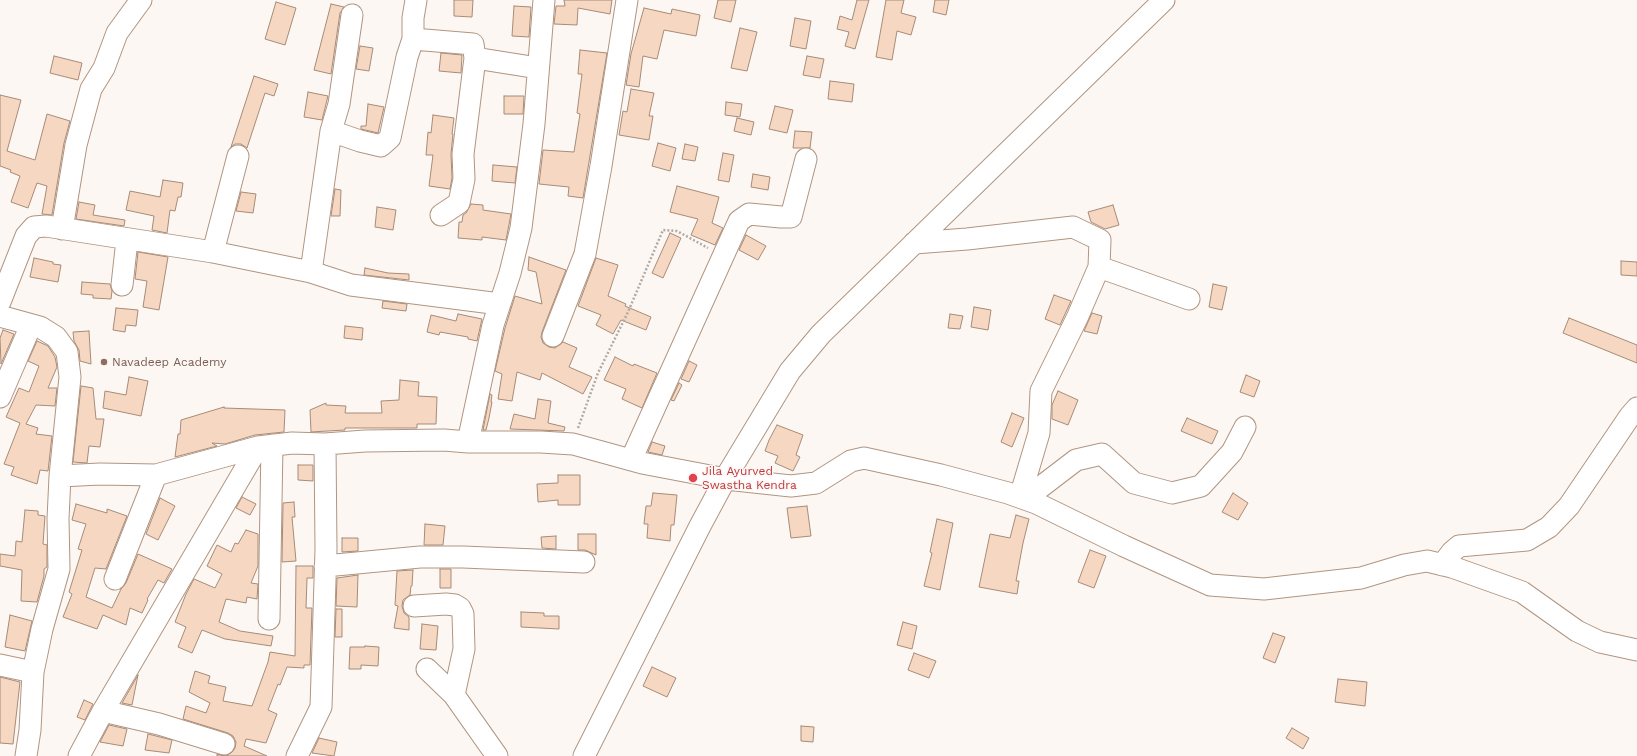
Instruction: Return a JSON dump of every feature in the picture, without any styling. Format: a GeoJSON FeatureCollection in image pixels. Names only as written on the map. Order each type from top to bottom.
{"type":"FeatureCollection","features":[{"type":"Feature","properties":{"kind":"street"},"geometry":{"type":"LineString","coordinates":[[62,229],[76,145],[91,89],[104,68],[117,33],[141,0]]}},
{"type":"Feature","properties":{"kind":"street"},"geometry":{"type":"LineString","coordinates":[[331,131],[347,138],[381,146],[390,138],[407,57],[413,40],[413,18],[416,0]]}},
{"type":"Feature","properties":{"kind":"street"},"geometry":{"type":"LineString","coordinates":[[468,442],[493,325],[521,228],[534,124],[544,0]]}},
{"type":"Feature","properties":{"kind":"street"},"geometry":{"type":"LineString","coordinates":[[553,336],[585,254],[601,166],[627,0]]}},
{"type":"Feature","properties":{"kind":"street"},"geometry":{"type":"LineString","coordinates":[[584,756],[700,526],[790,371],[821,334],[1164,0]]}},
{"type":"Feature","properties":{"kind":"street"},"geometry":{"type":"LineString","coordinates":[[311,272],[331,131],[339,104],[352,15]]}},
{"type":"Feature","properties":{"kind":"street"},"geometry":{"type":"LineString","coordinates":[[413,40],[473,44],[474,58],[463,154],[464,179],[459,203],[441,215]]}},
{"type":"Feature","properties":{"kind":"street"},"geometry":{"type":"LineString","coordinates":[[474,58],[538,68]]}},
{"type":"Feature","properties":{"kind":"street"},"geometry":{"type":"LineString","coordinates":[[213,252],[238,156]]}},
{"type":"Feature","properties":{"kind":"street"},"geometry":{"type":"LineString","coordinates":[[630,460],[739,221],[749,214],[781,218],[791,217],[806,159]]}},
{"type":"Feature","properties":{"kind":"street"},"geometry":{"type":"LineString","coordinates":[[0,302],[26,236],[34,227],[46,226],[127,240],[213,252],[311,272],[351,285],[500,304]]}},
{"type":"Feature","properties":{"kind":"street"},"geometry":{"type":"LineString","coordinates":[[914,242],[967,239],[1073,227],[1100,240],[1099,267],[1077,318],[1041,391],[1039,433],[1023,498]]}},
{"type":"Feature","properties":{"kind":"street"},"geometry":{"type":"LineString","coordinates":[[122,285],[127,240]]}},
{"type":"Feature","properties":{"kind":"street"},"geometry":{"type":"LineString","coordinates":[[1099,267],[1189,300]]}},
{"type":"Feature","properties":{"kind":"street"},"geometry":{"type":"LineString","coordinates":[[0,316],[40,327],[56,337],[67,352],[70,377],[60,476],[58,519],[59,569],[42,629],[33,672],[30,730],[26,756]]}},
{"type":"Feature","properties":{"kind":"street"},"geometry":{"type":"LineString","coordinates":[[0,397],[31,325]]}},
{"type":"Feature","properties":{"kind":"street"},"geometry":{"type":"LineString","coordinates":[[1442,565],[1452,552],[1460,546],[1527,540],[1549,527],[1569,506],[1637,408]]}},
{"type":"Feature","properties":{"kind":"street"},"geometry":{"type":"LineString","coordinates":[[1023,498],[1076,460],[1102,454],[1134,483],[1172,493],[1201,486],[1232,452],[1245,427]]}},
{"type":"Feature","properties":{"kind":"street"},"geometry":{"type":"LineString","coordinates":[[60,476],[100,474],[156,475],[265,446],[292,443],[325,444],[365,441],[436,440],[573,444],[630,460],[726,479],[791,486],[816,483],[851,461],[864,458],[941,475],[1023,498],[1210,585],[1264,590],[1361,578],[1404,565],[1427,561],[1522,592],[1577,631],[1600,642],[1637,650]]}},
{"type":"Feature","properties":{"kind":"street"},"geometry":{"type":"LineString","coordinates":[[297,756],[321,707],[325,566],[325,444]]}},
{"type":"Feature","properties":{"kind":"street"},"geometry":{"type":"LineString","coordinates":[[265,446],[269,618]]}},
{"type":"Feature","properties":{"kind":"street"},"geometry":{"type":"LineString","coordinates":[[79,756],[103,711],[265,446]]}},
{"type":"Feature","properties":{"kind":"street"},"geometry":{"type":"LineString","coordinates":[[115,579],[156,475]]}},
{"type":"Feature","properties":{"kind":"street"},"geometry":{"type":"LineString","coordinates":[[325,566],[420,557],[463,557],[584,562]]}},
{"type":"Feature","properties":{"kind":"street"},"geometry":{"type":"LineString","coordinates":[[414,606],[446,604],[455,605],[460,608],[463,614],[464,649],[454,695]]}},
{"type":"Feature","properties":{"kind":"street"},"geometry":{"type":"LineString","coordinates":[[0,665],[33,672]]}},
{"type":"Feature","properties":{"kind":"street"},"geometry":{"type":"LineString","coordinates":[[427,669],[454,695],[497,756]]}},
{"type":"Feature","properties":{"kind":"street"},"geometry":{"type":"LineString","coordinates":[[103,711],[159,724],[224,744]]}},
{"type":"Feature","properties":{"kind":"path"},"geometry":{"type":"LineString","coordinates":[[573,444],[598,373],[628,312],[663,230],[677,231],[723,256]]}},
{"type":"Feature","properties":{"kind":"building"},"geometry":{"type":"Polygon","coordinates":[[[454,0],[473,0],[472,17],[454,16],[454,0]]]}},
{"type":"Feature","properties":{"kind":"building"},"geometry":{"type":"Polygon","coordinates":[[[564,0],[612,0],[610,14],[578,8],[577,25],[554,24],[556,6],[565,6],[564,0]]]}},
{"type":"Feature","properties":{"kind":"building"},"geometry":{"type":"Polygon","coordinates":[[[718,0],[736,0],[731,22],[714,18],[718,0]]]}},
{"type":"Feature","properties":{"kind":"building"},"geometry":{"type":"Polygon","coordinates":[[[857,0],[869,0],[855,49],[845,46],[849,32],[837,29],[840,16],[852,20],[857,0]]]}},
{"type":"Feature","properties":{"kind":"building"},"geometry":{"type":"Polygon","coordinates":[[[886,0],[904,0],[901,13],[916,17],[911,35],[897,31],[892,60],[876,57],[886,0]]]}},
{"type":"Feature","properties":{"kind":"building"},"geometry":{"type":"Polygon","coordinates":[[[935,0],[949,0],[946,15],[933,12],[935,0]]]}},
{"type":"Feature","properties":{"kind":"building"},"geometry":{"type":"Polygon","coordinates":[[[276,2],[296,8],[285,45],[265,39],[276,2]]]}},
{"type":"Feature","properties":{"kind":"building"},"geometry":{"type":"Polygon","coordinates":[[[331,4],[344,7],[340,13],[331,74],[314,70],[331,4]]]}},
{"type":"Feature","properties":{"kind":"building"},"geometry":{"type":"Polygon","coordinates":[[[514,6],[531,7],[529,37],[512,36],[514,6]]]}},
{"type":"Feature","properties":{"kind":"building"},"geometry":{"type":"Polygon","coordinates":[[[644,8],[671,14],[672,9],[700,15],[696,36],[664,30],[657,59],[643,56],[639,87],[626,85],[631,54],[644,8]]]}},
{"type":"Feature","properties":{"kind":"building"},"geometry":{"type":"Polygon","coordinates":[[[795,18],[811,21],[806,49],[790,46],[795,18]]]}},
{"type":"Feature","properties":{"kind":"building"},"geometry":{"type":"Polygon","coordinates":[[[740,28],[757,32],[747,71],[731,68],[740,28]]]}},
{"type":"Feature","properties":{"kind":"building"},"geometry":{"type":"Polygon","coordinates":[[[360,46],[373,48],[369,71],[356,69],[360,46]]]}},
{"type":"Feature","properties":{"kind":"building"},"geometry":{"type":"Polygon","coordinates":[[[580,50],[607,53],[583,198],[568,196],[569,187],[539,184],[543,150],[574,152],[580,114],[577,113],[582,74],[578,74],[580,50]]]}},
{"type":"Feature","properties":{"kind":"building"},"geometry":{"type":"Polygon","coordinates":[[[441,53],[462,55],[461,73],[439,71],[441,53]]]}},
{"type":"Feature","properties":{"kind":"building"},"geometry":{"type":"Polygon","coordinates":[[[54,56],[82,63],[78,80],[50,73],[54,56]]]}},
{"type":"Feature","properties":{"kind":"building"},"geometry":{"type":"Polygon","coordinates":[[[807,56],[824,59],[820,78],[803,75],[807,56]]]}},
{"type":"Feature","properties":{"kind":"building"},"geometry":{"type":"Polygon","coordinates":[[[254,76],[278,84],[274,96],[265,93],[247,148],[241,144],[235,144],[231,147],[254,76]]]}},
{"type":"Feature","properties":{"kind":"building"},"geometry":{"type":"Polygon","coordinates":[[[830,81],[854,84],[852,102],[828,99],[830,81]]]}},
{"type":"Feature","properties":{"kind":"building"},"geometry":{"type":"Polygon","coordinates":[[[631,89],[654,93],[649,116],[653,116],[649,140],[619,135],[623,111],[627,112],[631,89]]]}},
{"type":"Feature","properties":{"kind":"building"},"geometry":{"type":"Polygon","coordinates":[[[308,92],[328,96],[322,120],[304,117],[308,92]]]}},
{"type":"Feature","properties":{"kind":"building"},"geometry":{"type":"Polygon","coordinates":[[[0,95],[21,100],[7,151],[35,160],[47,114],[70,121],[64,143],[52,215],[42,214],[47,186],[37,183],[28,208],[11,202],[20,176],[10,172],[11,170],[0,166],[0,95]]]}},
{"type":"Feature","properties":{"kind":"building"},"geometry":{"type":"Polygon","coordinates":[[[504,96],[524,96],[523,114],[504,114],[504,96]]]}},
{"type":"Feature","properties":{"kind":"building"},"geometry":{"type":"Polygon","coordinates":[[[726,102],[742,104],[740,117],[725,115],[726,102]]]}},
{"type":"Feature","properties":{"kind":"building"},"geometry":{"type":"Polygon","coordinates":[[[368,104],[384,107],[378,133],[361,129],[361,126],[366,126],[368,104]]]}},
{"type":"Feature","properties":{"kind":"building"},"geometry":{"type":"Polygon","coordinates":[[[775,106],[793,110],[787,133],[769,129],[775,106]]]}},
{"type":"Feature","properties":{"kind":"building"},"geometry":{"type":"Polygon","coordinates":[[[433,115],[454,118],[451,154],[452,178],[450,189],[429,186],[433,155],[426,155],[428,132],[431,133],[433,115]]]}},
{"type":"Feature","properties":{"kind":"building"},"geometry":{"type":"Polygon","coordinates":[[[737,118],[754,122],[751,135],[734,131],[737,118]]]}},
{"type":"Feature","properties":{"kind":"building"},"geometry":{"type":"Polygon","coordinates":[[[795,131],[812,132],[810,148],[793,148],[795,131]]]}},
{"type":"Feature","properties":{"kind":"building"},"geometry":{"type":"Polygon","coordinates":[[[658,143],[676,148],[670,171],[652,166],[658,143]]]}},
{"type":"Feature","properties":{"kind":"building"},"geometry":{"type":"Polygon","coordinates":[[[685,144],[698,147],[695,161],[682,159],[685,144]]]}},
{"type":"Feature","properties":{"kind":"building"},"geometry":{"type":"Polygon","coordinates":[[[723,153],[734,155],[729,182],[718,180],[723,153]]]}},
{"type":"Feature","properties":{"kind":"building"},"geometry":{"type":"Polygon","coordinates":[[[493,165],[517,167],[515,183],[492,181],[493,165]]]}},
{"type":"Feature","properties":{"kind":"building"},"geometry":{"type":"Polygon","coordinates":[[[753,174],[770,177],[768,190],[751,187],[753,174]]]}},
{"type":"Feature","properties":{"kind":"building"},"geometry":{"type":"Polygon","coordinates":[[[163,180],[183,183],[181,197],[178,197],[175,211],[170,210],[167,233],[152,230],[154,216],[126,210],[130,191],[160,197],[163,180]]]}},
{"type":"Feature","properties":{"kind":"building"},"geometry":{"type":"Polygon","coordinates":[[[677,186],[719,197],[712,223],[723,228],[715,245],[691,235],[698,219],[670,212],[677,186]]]}},
{"type":"Feature","properties":{"kind":"building"},"geometry":{"type":"Polygon","coordinates":[[[335,189],[341,190],[340,216],[331,216],[335,189]]]}},
{"type":"Feature","properties":{"kind":"building"},"geometry":{"type":"Polygon","coordinates":[[[241,192],[256,194],[253,213],[236,211],[241,192]]]}},
{"type":"Feature","properties":{"kind":"building"},"geometry":{"type":"Polygon","coordinates":[[[79,202],[95,205],[93,215],[125,220],[124,226],[76,219],[79,202]]]}},
{"type":"Feature","properties":{"kind":"building"},"geometry":{"type":"Polygon","coordinates":[[[471,204],[483,205],[483,210],[511,214],[506,240],[482,237],[482,240],[458,238],[459,222],[462,222],[463,215],[466,213],[471,204]]]}},
{"type":"Feature","properties":{"kind":"building"},"geometry":{"type":"Polygon","coordinates":[[[1113,205],[1119,225],[1105,229],[1091,222],[1088,212],[1113,205]]]}},
{"type":"Feature","properties":{"kind":"building"},"geometry":{"type":"Polygon","coordinates":[[[377,207],[396,210],[393,230],[375,227],[377,207]]]}},
{"type":"Feature","properties":{"kind":"building"},"geometry":{"type":"Polygon","coordinates":[[[670,233],[681,238],[663,278],[652,273],[670,233]]]}},
{"type":"Feature","properties":{"kind":"building"},"geometry":{"type":"Polygon","coordinates":[[[746,235],[766,246],[758,260],[739,250],[746,235]]]}},
{"type":"Feature","properties":{"kind":"building"},"geometry":{"type":"Polygon","coordinates":[[[138,252],[168,257],[159,310],[143,307],[147,281],[135,279],[138,252]]]}},
{"type":"Feature","properties":{"kind":"building"},"geometry":{"type":"Polygon","coordinates":[[[529,257],[566,270],[541,337],[543,343],[549,347],[555,348],[563,342],[577,348],[569,367],[592,377],[583,394],[542,373],[540,380],[517,372],[512,401],[498,399],[502,374],[495,371],[505,328],[515,296],[542,304],[536,272],[528,270],[529,257]]]}},
{"type":"Feature","properties":{"kind":"building"},"geometry":{"type":"Polygon","coordinates":[[[34,258],[61,265],[58,282],[30,277],[34,258]]]}},
{"type":"Feature","properties":{"kind":"building"},"geometry":{"type":"Polygon","coordinates":[[[596,258],[618,265],[608,296],[626,304],[625,306],[651,317],[646,330],[621,320],[613,334],[596,325],[601,315],[578,306],[596,258]]]}},
{"type":"Feature","properties":{"kind":"building"},"geometry":{"type":"Polygon","coordinates":[[[1621,261],[1637,262],[1637,276],[1621,275],[1621,261]]]}},
{"type":"Feature","properties":{"kind":"building"},"geometry":{"type":"Polygon","coordinates":[[[365,268],[388,273],[409,274],[409,280],[364,275],[365,268]]]}},
{"type":"Feature","properties":{"kind":"building"},"geometry":{"type":"Polygon","coordinates":[[[82,282],[110,284],[112,291],[111,299],[93,298],[93,295],[81,294],[82,282]]]}},
{"type":"Feature","properties":{"kind":"building"},"geometry":{"type":"Polygon","coordinates":[[[1213,284],[1227,287],[1222,310],[1209,307],[1213,284]]]}},
{"type":"Feature","properties":{"kind":"building"},"geometry":{"type":"Polygon","coordinates":[[[1054,295],[1071,301],[1060,325],[1045,319],[1054,295]]]}},
{"type":"Feature","properties":{"kind":"building"},"geometry":{"type":"Polygon","coordinates":[[[383,301],[407,304],[406,311],[382,308],[383,301]]]}},
{"type":"Feature","properties":{"kind":"building"},"geometry":{"type":"Polygon","coordinates":[[[974,307],[991,310],[988,330],[971,327],[974,307]]]}},
{"type":"Feature","properties":{"kind":"building"},"geometry":{"type":"Polygon","coordinates":[[[116,308],[138,310],[136,326],[126,325],[125,332],[113,330],[116,308]]]}},
{"type":"Feature","properties":{"kind":"building"},"geometry":{"type":"Polygon","coordinates":[[[1092,313],[1102,316],[1097,334],[1084,331],[1092,313]]]}},
{"type":"Feature","properties":{"kind":"building"},"geometry":{"type":"Polygon","coordinates":[[[458,314],[482,319],[477,341],[468,339],[468,337],[440,332],[439,335],[427,332],[431,315],[456,321],[458,314]]]}},
{"type":"Feature","properties":{"kind":"building"},"geometry":{"type":"Polygon","coordinates":[[[950,314],[963,316],[960,329],[948,328],[950,314]]]}},
{"type":"Feature","properties":{"kind":"building"},"geometry":{"type":"Polygon","coordinates":[[[1569,318],[1637,345],[1637,363],[1563,333],[1569,318]]]}},
{"type":"Feature","properties":{"kind":"building"},"geometry":{"type":"Polygon","coordinates":[[[345,326],[363,328],[362,340],[344,338],[345,326]]]}},
{"type":"Feature","properties":{"kind":"building"},"geometry":{"type":"Polygon","coordinates":[[[3,330],[14,334],[1,364],[0,338],[3,330]]]}},
{"type":"Feature","properties":{"kind":"building"},"geometry":{"type":"Polygon","coordinates":[[[89,331],[91,364],[80,361],[79,350],[74,341],[73,332],[89,331]]]}},
{"type":"Feature","properties":{"kind":"building"},"geometry":{"type":"Polygon","coordinates":[[[37,341],[48,346],[55,357],[57,367],[48,388],[57,388],[55,406],[36,405],[26,424],[38,428],[36,434],[52,436],[48,471],[40,470],[37,484],[11,475],[14,467],[4,464],[20,423],[6,417],[19,388],[29,392],[39,366],[28,361],[37,341]]]}},
{"type":"Feature","properties":{"kind":"building"},"geometry":{"type":"Polygon","coordinates":[[[615,357],[633,366],[634,364],[657,373],[642,408],[622,399],[626,389],[604,380],[615,357]]]}},
{"type":"Feature","properties":{"kind":"building"},"geometry":{"type":"Polygon","coordinates":[[[689,361],[697,365],[689,382],[681,379],[689,361]]]}},
{"type":"Feature","properties":{"kind":"building"},"geometry":{"type":"Polygon","coordinates":[[[1246,375],[1260,381],[1254,397],[1240,392],[1246,375]]]}},
{"type":"Feature","properties":{"kind":"building"},"geometry":{"type":"Polygon","coordinates":[[[129,377],[148,381],[141,416],[103,408],[105,391],[126,395],[129,377]]]}},
{"type":"Feature","properties":{"kind":"building"},"geometry":{"type":"Polygon","coordinates":[[[400,380],[419,382],[418,396],[437,397],[436,424],[417,424],[417,428],[345,428],[345,430],[311,432],[310,410],[326,403],[326,405],[346,406],[345,413],[382,413],[381,401],[399,400],[400,380]]]}},
{"type":"Feature","properties":{"kind":"building"},"geometry":{"type":"Polygon","coordinates":[[[679,383],[682,385],[674,401],[671,400],[679,383]]]}},
{"type":"Feature","properties":{"kind":"building"},"geometry":{"type":"Polygon","coordinates":[[[81,386],[93,388],[96,419],[104,419],[100,447],[89,446],[87,463],[73,462],[81,386]]]}},
{"type":"Feature","properties":{"kind":"building"},"geometry":{"type":"Polygon","coordinates":[[[1058,391],[1078,400],[1068,425],[1052,419],[1052,405],[1058,391]]]}},
{"type":"Feature","properties":{"kind":"building"},"geometry":{"type":"Polygon","coordinates":[[[490,394],[492,395],[492,402],[489,418],[486,430],[483,430],[490,394]]]}},
{"type":"Feature","properties":{"kind":"building"},"geometry":{"type":"Polygon","coordinates":[[[538,399],[551,401],[548,423],[565,427],[564,431],[510,429],[514,414],[535,419],[538,399]]]}},
{"type":"Feature","properties":{"kind":"building"},"geometry":{"type":"Polygon","coordinates":[[[224,407],[285,410],[284,432],[255,435],[225,444],[212,443],[217,446],[175,457],[178,434],[180,434],[181,420],[224,407]]]}},
{"type":"Feature","properties":{"kind":"building"},"geometry":{"type":"Polygon","coordinates":[[[1012,413],[1024,418],[1012,447],[1001,442],[1012,413]]]}},
{"type":"Feature","properties":{"kind":"building"},"geometry":{"type":"Polygon","coordinates":[[[1187,418],[1218,431],[1212,444],[1181,431],[1187,418]]]}},
{"type":"Feature","properties":{"kind":"building"},"geometry":{"type":"Polygon","coordinates":[[[777,425],[803,435],[796,455],[800,457],[793,471],[775,463],[778,456],[765,451],[777,425]]]}},
{"type":"Feature","properties":{"kind":"building"},"geometry":{"type":"Polygon","coordinates":[[[652,442],[665,446],[662,455],[648,452],[652,442]]]}},
{"type":"Feature","properties":{"kind":"building"},"geometry":{"type":"Polygon","coordinates":[[[298,465],[313,465],[313,481],[298,480],[298,465]]]}},
{"type":"Feature","properties":{"kind":"building"},"geometry":{"type":"Polygon","coordinates":[[[558,475],[580,475],[580,505],[558,505],[558,500],[538,502],[537,484],[558,483],[558,475]]]}},
{"type":"Feature","properties":{"kind":"building"},"geometry":{"type":"Polygon","coordinates":[[[653,493],[677,495],[674,525],[671,525],[670,541],[647,538],[648,524],[644,524],[646,506],[651,506],[653,493]]]}},
{"type":"Feature","properties":{"kind":"building"},"geometry":{"type":"Polygon","coordinates":[[[1233,493],[1248,503],[1238,520],[1222,512],[1233,493]]]}},
{"type":"Feature","properties":{"kind":"building"},"geometry":{"type":"Polygon","coordinates":[[[242,497],[256,504],[250,515],[236,508],[242,497]]]}},
{"type":"Feature","properties":{"kind":"building"},"geometry":{"type":"Polygon","coordinates":[[[160,498],[175,506],[158,540],[146,534],[160,498]]]}},
{"type":"Feature","properties":{"kind":"building"},"geometry":{"type":"Polygon","coordinates":[[[294,502],[295,517],[292,517],[296,561],[282,562],[283,503],[294,502]]]}},
{"type":"Feature","properties":{"kind":"building"},"geometry":{"type":"Polygon","coordinates":[[[76,504],[107,513],[107,509],[127,516],[106,569],[95,568],[86,597],[112,608],[121,589],[126,583],[138,554],[172,569],[164,583],[158,580],[147,599],[148,600],[142,613],[130,608],[126,625],[103,615],[97,629],[63,617],[72,594],[69,592],[82,550],[78,549],[86,524],[72,520],[76,504]]]}},
{"type":"Feature","properties":{"kind":"building"},"geometry":{"type":"Polygon","coordinates":[[[807,506],[811,536],[791,538],[787,508],[807,506]]]}},
{"type":"Feature","properties":{"kind":"building"},"geometry":{"type":"Polygon","coordinates":[[[25,510],[38,511],[38,515],[45,516],[43,544],[47,545],[47,567],[44,569],[44,576],[37,602],[21,601],[22,570],[0,566],[0,554],[15,556],[16,541],[22,542],[25,510]]]}},
{"type":"Feature","properties":{"kind":"building"},"geometry":{"type":"Polygon","coordinates":[[[1016,515],[1029,519],[1016,581],[1019,581],[1017,594],[979,587],[990,534],[1010,538],[1016,515]]]}},
{"type":"Feature","properties":{"kind":"building"},"geometry":{"type":"Polygon","coordinates":[[[937,519],[953,523],[940,590],[924,586],[932,553],[930,552],[937,519]]]}},
{"type":"Feature","properties":{"kind":"building"},"geometry":{"type":"Polygon","coordinates":[[[425,524],[445,526],[443,545],[424,545],[425,524]]]}},
{"type":"Feature","properties":{"kind":"building"},"geometry":{"type":"Polygon","coordinates":[[[246,530],[258,534],[258,566],[251,583],[258,584],[257,599],[247,597],[246,603],[226,599],[219,622],[240,631],[273,636],[271,646],[225,639],[202,630],[192,653],[178,647],[186,627],[175,622],[186,594],[194,579],[215,588],[222,574],[207,566],[217,545],[231,552],[235,543],[238,544],[246,530]]]}},
{"type":"Feature","properties":{"kind":"building"},"geometry":{"type":"Polygon","coordinates":[[[578,534],[596,534],[596,555],[585,550],[578,550],[578,534]]]}},
{"type":"Feature","properties":{"kind":"building"},"geometry":{"type":"Polygon","coordinates":[[[556,536],[556,549],[542,548],[541,537],[556,536]]]}},
{"type":"Feature","properties":{"kind":"building"},"geometry":{"type":"Polygon","coordinates":[[[342,538],[358,538],[358,551],[342,552],[342,538]]]}},
{"type":"Feature","properties":{"kind":"building"},"geometry":{"type":"Polygon","coordinates":[[[1090,550],[1106,556],[1094,588],[1078,582],[1090,550]]]}},
{"type":"Feature","properties":{"kind":"building"},"geometry":{"type":"Polygon","coordinates":[[[296,566],[313,566],[313,578],[307,578],[306,608],[312,608],[310,665],[304,665],[304,668],[287,667],[280,685],[278,684],[268,710],[277,714],[266,743],[246,739],[244,746],[267,756],[226,756],[235,748],[236,742],[233,736],[228,733],[183,719],[186,706],[206,713],[210,703],[189,692],[195,671],[210,676],[208,683],[226,687],[223,701],[252,706],[268,662],[270,652],[295,656],[296,566]]]}},
{"type":"Feature","properties":{"kind":"building"},"geometry":{"type":"Polygon","coordinates":[[[440,569],[451,569],[451,588],[440,588],[440,569]]]}},
{"type":"Feature","properties":{"kind":"building"},"geometry":{"type":"Polygon","coordinates":[[[413,570],[410,595],[403,600],[402,606],[404,613],[409,617],[409,630],[394,628],[398,606],[395,605],[397,571],[413,570]]]}},
{"type":"Feature","properties":{"kind":"building"},"geometry":{"type":"Polygon","coordinates":[[[358,575],[357,607],[336,606],[337,578],[358,575]]]}},
{"type":"Feature","properties":{"kind":"building"},"geometry":{"type":"Polygon","coordinates":[[[336,609],[342,609],[342,637],[335,637],[336,609]]]}},
{"type":"Feature","properties":{"kind":"building"},"geometry":{"type":"Polygon","coordinates":[[[521,612],[544,613],[544,616],[559,616],[559,629],[521,627],[521,612]]]}},
{"type":"Feature","properties":{"kind":"building"},"geometry":{"type":"Polygon","coordinates":[[[10,615],[32,621],[25,651],[5,647],[10,615]]]}},
{"type":"Feature","properties":{"kind":"building"},"geometry":{"type":"Polygon","coordinates":[[[903,622],[917,626],[912,649],[897,645],[903,622]]]}},
{"type":"Feature","properties":{"kind":"building"},"geometry":{"type":"Polygon","coordinates":[[[422,624],[438,626],[436,650],[420,649],[422,624]]]}},
{"type":"Feature","properties":{"kind":"building"},"geometry":{"type":"Polygon","coordinates":[[[1273,633],[1285,637],[1275,663],[1263,658],[1273,633]]]}},
{"type":"Feature","properties":{"kind":"building"},"geometry":{"type":"Polygon","coordinates":[[[350,647],[379,647],[378,666],[361,665],[361,669],[349,669],[350,647]]]}},
{"type":"Feature","properties":{"kind":"building"},"geometry":{"type":"Polygon","coordinates":[[[914,653],[936,661],[929,678],[908,670],[914,653]]]}},
{"type":"Feature","properties":{"kind":"building"},"geometry":{"type":"Polygon","coordinates":[[[652,667],[676,678],[667,697],[643,686],[652,667]]]}},
{"type":"Feature","properties":{"kind":"building"},"geometry":{"type":"Polygon","coordinates":[[[138,675],[132,705],[122,703],[138,675]]]}},
{"type":"Feature","properties":{"kind":"building"},"geometry":{"type":"Polygon","coordinates":[[[0,677],[20,682],[13,744],[0,743],[0,677]]]}},
{"type":"Feature","properties":{"kind":"building"},"geometry":{"type":"Polygon","coordinates":[[[1338,679],[1367,682],[1365,706],[1335,702],[1338,679]]]}},
{"type":"Feature","properties":{"kind":"building"},"geometry":{"type":"Polygon","coordinates":[[[84,700],[93,704],[85,720],[77,717],[84,700]]]}},
{"type":"Feature","properties":{"kind":"building"},"geometry":{"type":"Polygon","coordinates":[[[109,725],[127,729],[123,746],[100,742],[109,725]]]}},
{"type":"Feature","properties":{"kind":"building"},"geometry":{"type":"Polygon","coordinates":[[[801,726],[814,727],[813,742],[801,741],[801,726]]]}},
{"type":"Feature","properties":{"kind":"building"},"geometry":{"type":"Polygon","coordinates":[[[1292,728],[1309,738],[1303,749],[1286,738],[1292,728]]]}},
{"type":"Feature","properties":{"kind":"building"},"geometry":{"type":"Polygon","coordinates":[[[148,734],[172,740],[169,753],[145,750],[148,734]]]}},
{"type":"Feature","properties":{"kind":"building"},"geometry":{"type":"Polygon","coordinates":[[[319,738],[337,742],[334,756],[312,753],[319,738]]]}},
{"type":"Feature","properties":{"kind":"place","name":"Navadeep Academy"},"geometry":{"type":"Point","coordinates":[104,362]}},
{"type":"Feature","properties":{"kind":"place","name":"Jila Ayurved Swastha Kendra"},"geometry":{"type":"Point","coordinates":[693,478]}}]}
